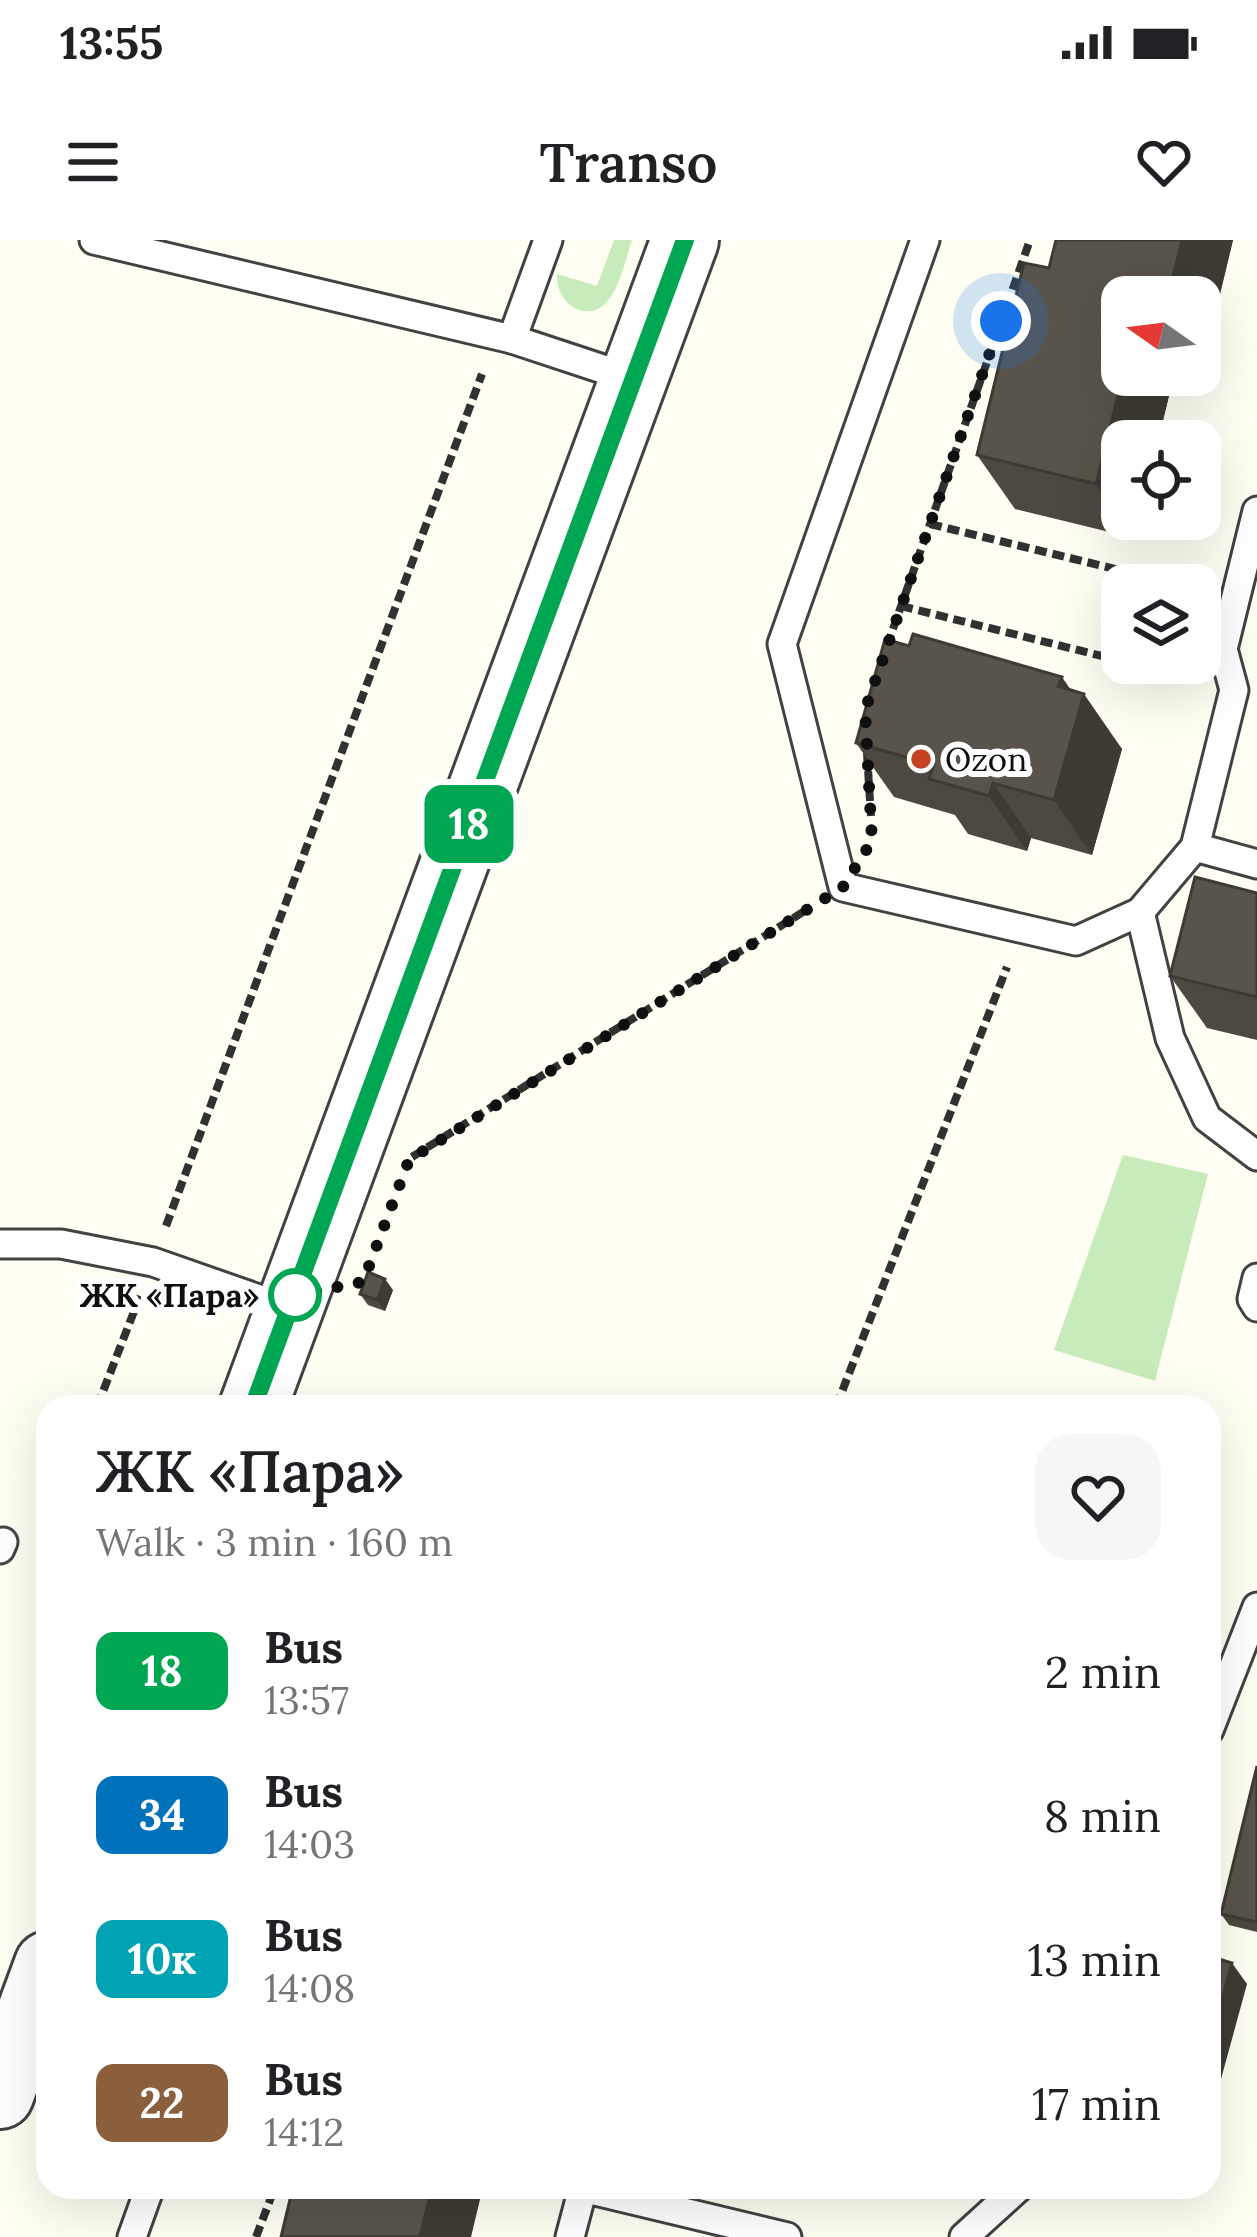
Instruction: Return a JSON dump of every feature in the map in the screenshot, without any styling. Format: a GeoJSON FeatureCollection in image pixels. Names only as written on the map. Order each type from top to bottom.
{"type":"FeatureCollection","features":[{"type":"Feature","properties":{"kind":"street"},"geometry":{"type":"LineString","coordinates":[[258,1395],[685,240]]}},
{"type":"Feature","properties":{"kind":"street"},"geometry":{"type":"LineString","coordinates":[[0,2095],[36,1998]]}},
{"type":"Feature","properties":{"kind":"lane"},"geometry":{"type":"LineString","coordinates":[[94,240],[512,339],[634,379]]}},
{"type":"Feature","properties":{"kind":"lane"},"geometry":{"type":"LineString","coordinates":[[512,339],[548,240]]}},
{"type":"Feature","properties":{"kind":"lane"},"geometry":{"type":"LineString","coordinates":[[925,240],[782,644],[843,887],[1076,941],[1140,912],[1195,847],[1245,692],[1223,650],[1257,511]]}},
{"type":"Feature","properties":{"kind":"lane"},"geometry":{"type":"LineString","coordinates":[[1195,847],[1257,865]]}},
{"type":"Feature","properties":{"kind":"lane"},"geometry":{"type":"LineString","coordinates":[[1140,912],[1170,1038],[1207,1118],[1257,1156]]}},
{"type":"Feature","properties":{"kind":"lane"},"geometry":{"type":"LineString","coordinates":[[0,1244],[61,1244],[153,1262],[290,1310]]}},
{"type":"Feature","properties":{"kind":"lane"},"geometry":{"type":"LineString","coordinates":[[1257,1278],[1252,1299],[1257,1306]]}},
{"type":"Feature","properties":{"kind":"lane"},"geometry":{"type":"LineString","coordinates":[[1221,1699],[1257,1607]]}},
{"type":"Feature","properties":{"kind":"lane"},"geometry":{"type":"LineString","coordinates":[[132,2237],[146,2199]]}},
{"type":"Feature","properties":{"kind":"lane"},"geometry":{"type":"LineString","coordinates":[[570,2237],[580,2199]]}},
{"type":"Feature","properties":{"kind":"lane"},"geometry":{"type":"LineString","coordinates":[[629,2199],[788,2237]]}},
{"type":"Feature","properties":{"kind":"lane"},"geometry":{"type":"LineString","coordinates":[[964,2237],[1006,2199]]}},
{"type":"Feature","properties":{"kind":"path"},"geometry":{"type":"LineString","coordinates":[[886,648],[1030,240]]}},
{"type":"Feature","properties":{"kind":"path"},"geometry":{"type":"LineString","coordinates":[[102,1395],[485,364],[512,339]]}},
{"type":"Feature","properties":{"kind":"path"},"geometry":{"type":"LineString","coordinates":[[930,524],[1101,566]]}},
{"type":"Feature","properties":{"kind":"path"},"geometry":{"type":"LineString","coordinates":[[901,606],[1101,656]]}},
{"type":"Feature","properties":{"kind":"path"},"geometry":{"type":"LineString","coordinates":[[1213,684],[1245,692]]}},
{"type":"Feature","properties":{"kind":"path"},"geometry":{"type":"LineString","coordinates":[[409,1160],[843,887],[872,841],[866,732]]}},
{"type":"Feature","properties":{"kind":"path"},"geometry":{"type":"LineString","coordinates":[[841,1395],[1021,929]]}},
{"type":"Feature","properties":{"kind":"path"},"geometry":{"type":"LineString","coordinates":[[256,2237],[270,2199]]}},
{"type":"Feature","properties":{"kind":"green space"},"geometry":{"type":"Polygon","coordinates":[[[614,240],[632,240],[612,296],[598,309],[573,307],[561,293],[557,274],[597,286],[614,240]]]}},
{"type":"Feature","properties":{"kind":"green space"},"geometry":{"type":"Polygon","coordinates":[[[1123,1155],[1208,1174],[1155,1381],[1054,1350],[1123,1155]]]}},
{"type":"Feature","properties":{"kind":"building"},"geometry":{"type":"Polygon","coordinates":[[[1056,240],[1182,240],[1173,276],[1101,276],[1101,396],[1118,396],[1112,420],[1101,420],[1096,484],[977,455],[1024,263],[1049,268],[1056,240]]]}},
{"type":"Feature","properties":{"kind":"building"},"geometry":{"type":"Polygon","coordinates":[[[913,634],[1062,677],[1058,686],[1084,694],[1054,800],[993,783],[989,796],[929,779],[934,765],[856,743],[885,639],[909,646],[913,634]]]}},
{"type":"Feature","properties":{"kind":"building"},"geometry":{"type":"Polygon","coordinates":[[[1195,877],[1257,893],[1257,997],[1170,976],[1195,877]]]}},
{"type":"Feature","properties":{"kind":"building"},"geometry":{"type":"Polygon","coordinates":[[[368,1272],[385,1279],[377,1300],[360,1294],[368,1272]]]}},
{"type":"Feature","properties":{"kind":"building"},"geometry":{"type":"Polygon","coordinates":[[[1257,1766],[1257,1922],[1221,1914],[1257,1766]]]}},
{"type":"Feature","properties":{"kind":"building"},"geometry":{"type":"Polygon","coordinates":[[[1221,1960],[1232,1963],[1221,2004],[1221,1960]]]}},
{"type":"Feature","properties":{"kind":"building"},"geometry":{"type":"Polygon","coordinates":[[[290,2199],[429,2199],[420,2237],[281,2237],[290,2199]]]}},
{"type":"Feature","properties":{"kind":"bus line","name":"18"},"geometry":{"type":"LineString","coordinates":[[258,1395],[685,240]]}},
{"type":"Feature","properties":{"kind":"place","name":"Ozon"},"geometry":{"type":"Point","coordinates":[921,759]}},
{"type":"Feature","properties":{"kind":"place","name":"ЖК «Пара»"},"geometry":{"type":"Point","coordinates":[295,1295]}},
{"type":"Feature","properties":{"kind":"route"},"geometry":{"type":"LineString","coordinates":[[295,1295],[363,1282],[409,1160],[843,887],[872,841],[865,710],[1001,321]]}}]}
